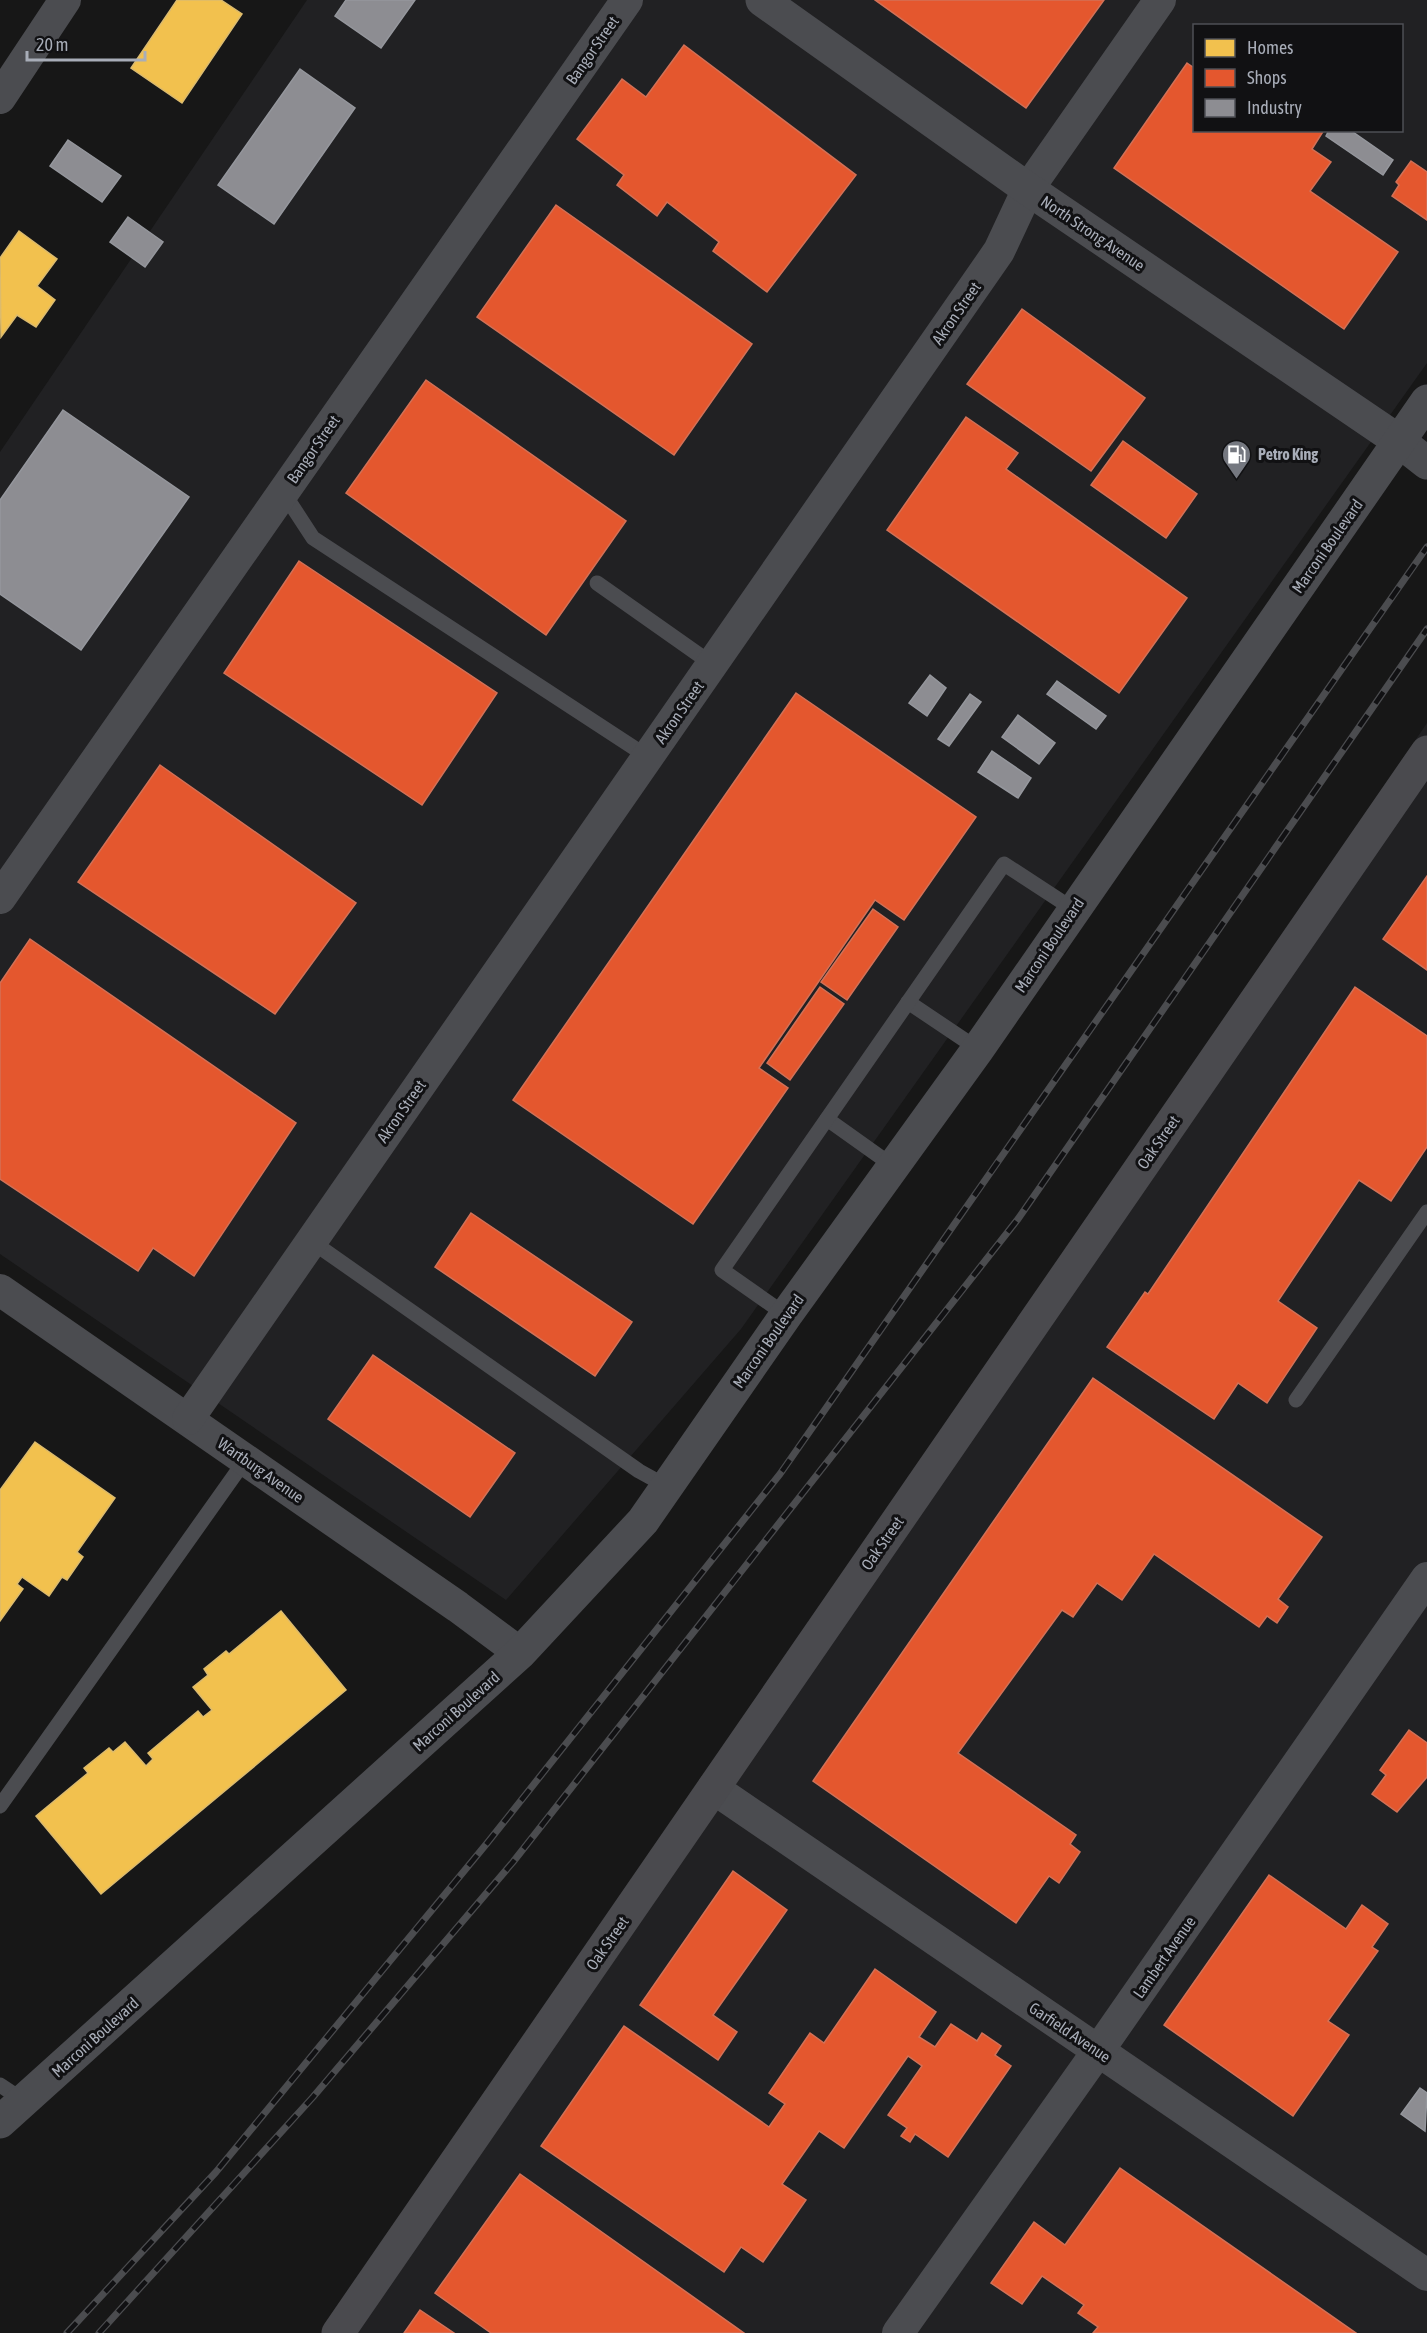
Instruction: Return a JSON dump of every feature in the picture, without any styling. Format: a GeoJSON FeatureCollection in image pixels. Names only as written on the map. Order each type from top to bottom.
{"type":"FeatureCollection","features":[{"type":"Feature","properties":{"kind":"main road","name":"Oak Street"},"geometry":{"type":"LineString","coordinates":[[338,2333],[1427,752]]}},
{"type":"Feature","properties":{"kind":"street"},"geometry":{"type":"LineString","coordinates":[[0,98],[65,0]]}},
{"type":"Feature","properties":{"kind":"street","name":"Bangor Street"},"geometry":{"type":"LineString","coordinates":[[0,898],[627,0]]}},
{"type":"Feature","properties":{"kind":"street","name":"North Strong Avenue"},"geometry":{"type":"LineString","coordinates":[[762,0],[1028,189],[1400,441],[1427,463]]}},
{"type":"Feature","properties":{"kind":"street","name":"Akron Street"},"geometry":{"type":"LineString","coordinates":[[188,1419],[999,251],[1028,189],[1160,0]]}},
{"type":"Feature","properties":{"kind":"street","name":"Marconi Boulevard"},"geometry":{"type":"LineString","coordinates":[[8,2103],[520,1653],[643,1521],[786,1315],[978,1049],[1427,401]]}},
{"type":"Feature","properties":{"kind":"street","name":"Wartburg Avenue"},"geometry":{"type":"LineString","coordinates":[[0,1290],[246,1459],[520,1653]]}},
{"type":"Feature","properties":{"kind":"street","name":"Lambert Avenue"},"geometry":{"type":"LineString","coordinates":[[898,2333],[1098,2051],[1427,1578]]}},
{"type":"Feature","properties":{"kind":"street","name":"Garfield Avenue"},"geometry":{"type":"LineString","coordinates":[[713,1788],[1427,2275]]}},
{"type":"Feature","properties":{"kind":"lane"},"geometry":{"type":"LineString","coordinates":[[283,492],[313,538],[648,757]]}},
{"type":"Feature","properties":{"kind":"lane"},"geometry":{"type":"LineString","coordinates":[[597,583],[712,664]]}},
{"type":"Feature","properties":{"kind":"lane"},"geometry":{"type":"LineString","coordinates":[[786,1315],[722,1270],[1004,864],[1073,909]]}},
{"type":"Feature","properties":{"kind":"lane"},"geometry":{"type":"LineString","coordinates":[[908,1002],[978,1049]]}},
{"type":"Feature","properties":{"kind":"lane"},"geometry":{"type":"LineString","coordinates":[[827,1119],[893,1166]]}},
{"type":"Feature","properties":{"kind":"lane"},"geometry":{"type":"LineString","coordinates":[[1296,1400],[1427,1212]]}},
{"type":"Feature","properties":{"kind":"lane"},"geometry":{"type":"LineString","coordinates":[[311,1241],[639,1471],[668,1487]]}},
{"type":"Feature","properties":{"kind":"lane"},"geometry":{"type":"LineString","coordinates":[[0,1806],[246,1459]]}},
{"type":"Feature","properties":{"kind":"shaded area"},"geometry":{"type":"Polygon","coordinates":[[[307,0],[1427,0],[1427,363],[741,1329],[506,1600],[0,1254],[0,452],[307,0]]]}},
{"type":"Feature","properties":{"kind":"shaded area"},"geometry":{"type":"Polygon","coordinates":[[[1427,723],[1427,2333],[338,2333],[1427,723]]]}},
{"type":"Feature","properties":{"kind":"building: Homes"},"geometry":{"type":"Polygon","coordinates":[[[177,0],[221,0],[242,14],[182,103],[131,68],[177,0]]]}},
{"type":"Feature","properties":{"kind":"building: Homes"},"geometry":{"type":"Polygon","coordinates":[[[19,231],[57,259],[37,286],[55,300],[36,327],[17,315],[1,337],[0,258],[19,231]]]}},
{"type":"Feature","properties":{"kind":"building: Homes"},"geometry":{"type":"Polygon","coordinates":[[[35,1442],[115,1498],[77,1552],[83,1557],[67,1580],[62,1577],[49,1596],[22,1577],[17,1584],[23,1589],[0,1621],[0,1490],[35,1442]]]}},
{"type":"Feature","properties":{"kind":"building: Homes"},"geometry":{"type":"Polygon","coordinates":[[[281,1611],[346,1690],[101,1894],[36,1816],[88,1773],[84,1768],[109,1748],[113,1752],[125,1742],[146,1766],[153,1759],[148,1753],[198,1711],[203,1717],[212,1710],[193,1687],[208,1675],[204,1669],[226,1651],[229,1654],[281,1611]]]}},
{"type":"Feature","properties":{"kind":"building: Shops"},"geometry":{"type":"Polygon","coordinates":[[[875,0],[1104,0],[1026,108],[875,0]]]}},
{"type":"Feature","properties":{"kind":"building: Shops"},"geometry":{"type":"Polygon","coordinates":[[[684,45],[856,175],[767,292],[713,251],[719,242],[667,202],[657,216],[617,185],[624,175],[577,139],[622,79],[646,97],[684,45]]]}},
{"type":"Feature","properties":{"kind":"building: Shops"},"geometry":{"type":"Polygon","coordinates":[[[1187,63],[1193,67],[1193,132],[1323,132],[1312,149],[1331,162],[1310,191],[1398,252],[1344,329],[1114,168],[1187,63]]]}},
{"type":"Feature","properties":{"kind":"building: Shops"},"geometry":{"type":"Polygon","coordinates":[[[1411,161],[1427,172],[1427,220],[1392,196],[1399,185],[1396,182],[1411,161]]]}},
{"type":"Feature","properties":{"kind":"building: Shops"},"geometry":{"type":"Polygon","coordinates":[[[556,205],[752,344],[674,455],[477,317],[556,205]]]}},
{"type":"Feature","properties":{"kind":"building: Shops"},"geometry":{"type":"Polygon","coordinates":[[[1022,309],[1145,398],[1091,471],[967,384],[1022,309]]]}},
{"type":"Feature","properties":{"kind":"building: Shops"},"geometry":{"type":"Polygon","coordinates":[[[426,380],[626,521],[546,635],[346,493],[426,380]]]}},
{"type":"Feature","properties":{"kind":"building: Shops"},"geometry":{"type":"Polygon","coordinates":[[[966,417],[1018,453],[1006,469],[1187,598],[1119,693],[887,530],[966,417]]]}},
{"type":"Feature","properties":{"kind":"building: Shops"},"geometry":{"type":"Polygon","coordinates":[[[1123,441],[1197,494],[1166,538],[1091,485],[1123,441]]]}},
{"type":"Feature","properties":{"kind":"building: Shops"},"geometry":{"type":"Polygon","coordinates":[[[299,561],[497,693],[422,805],[224,673],[299,561]]]}},
{"type":"Feature","properties":{"kind":"building: Shops"},"geometry":{"type":"Polygon","coordinates":[[[796,693],[976,817],[904,920],[875,900],[759,1068],[788,1088],[693,1224],[513,1100],[796,693]]]}},
{"type":"Feature","properties":{"kind":"building: Shops"},"geometry":{"type":"Polygon","coordinates":[[[160,765],[356,903],[275,1014],[78,882],[160,765]]]}},
{"type":"Feature","properties":{"kind":"building: Shops"},"geometry":{"type":"Polygon","coordinates":[[[1427,876],[1427,970],[1383,939],[1427,876]]]}},
{"type":"Feature","properties":{"kind":"building: Shops"},"geometry":{"type":"Polygon","coordinates":[[[873,909],[898,927],[847,1000],[821,982],[873,909]]]}},
{"type":"Feature","properties":{"kind":"building: Shops"},"geometry":{"type":"Polygon","coordinates":[[[30,939],[296,1123],[194,1276],[153,1248],[138,1271],[0,1179],[0,983],[30,939]]]}},
{"type":"Feature","properties":{"kind":"building: Shops"},"geometry":{"type":"Polygon","coordinates":[[[820,987],[844,1004],[790,1080],[767,1063],[820,987]]]}},
{"type":"Feature","properties":{"kind":"building: Shops"},"geometry":{"type":"Polygon","coordinates":[[[1355,987],[1427,1036],[1427,1147],[1391,1201],[1359,1180],[1278,1301],[1317,1328],[1267,1403],[1238,1383],[1214,1419],[1107,1347],[1145,1292],[1148,1294],[1355,987]]]}},
{"type":"Feature","properties":{"kind":"building: Shops"},"geometry":{"type":"Polygon","coordinates":[[[471,1213],[632,1322],[595,1376],[435,1267],[471,1213]]]}},
{"type":"Feature","properties":{"kind":"building: Shops"},"geometry":{"type":"Polygon","coordinates":[[[373,1355],[515,1453],[470,1517],[328,1419],[373,1355]]]}},
{"type":"Feature","properties":{"kind":"building: Shops"},"geometry":{"type":"Polygon","coordinates":[[[1093,1378],[1322,1537],[1278,1599],[1288,1607],[1277,1623],[1267,1616],[1259,1627],[1154,1554],[1122,1600],[1097,1583],[1073,1617],[1062,1610],[958,1753],[1076,1835],[1070,1844],[1080,1852],[1059,1883],[1049,1876],[1016,1923],[813,1781],[1093,1378]]]}},
{"type":"Feature","properties":{"kind":"building: Shops"},"geometry":{"type":"Polygon","coordinates":[[[1409,1730],[1427,1743],[1427,1777],[1397,1812],[1372,1794],[1386,1775],[1380,1770],[1409,1730]]]}},
{"type":"Feature","properties":{"kind":"building: Shops"},"geometry":{"type":"Polygon","coordinates":[[[733,1871],[787,1910],[713,2015],[737,2032],[718,2060],[640,2005],[733,1871]]]}},
{"type":"Feature","properties":{"kind":"building: Shops"},"geometry":{"type":"Polygon","coordinates":[[[1269,1875],[1346,1929],[1362,1905],[1388,1924],[1372,1947],[1378,1951],[1328,2021],[1349,2035],[1293,2116],[1164,2025],[1269,1875]]]}},
{"type":"Feature","properties":{"kind":"building: Shops"},"geometry":{"type":"Polygon","coordinates":[[[875,1969],[936,2012],[919,2037],[935,2047],[951,2024],[977,2041],[982,2033],[1001,2046],[995,2055],[1011,2066],[948,2157],[915,2134],[910,2142],[901,2136],[907,2128],[888,2115],[922,2066],[908,2056],[844,2148],[819,2131],[782,2184],[806,2200],[763,2262],[741,2247],[724,2272],[541,2146],[624,2026],[769,2127],[785,2104],[769,2093],[810,2033],[824,2043],[875,1969]]]}},
{"type":"Feature","properties":{"kind":"building: Shops"},"geometry":{"type":"Polygon","coordinates":[[[1120,2168],[1356,2333],[1093,2333],[1098,2327],[1078,2313],[1084,2305],[1042,2276],[1022,2304],[991,2283],[1034,2222],[1065,2245],[1120,2168]]]}},
{"type":"Feature","properties":{"kind":"building: Shops"},"geometry":{"type":"Polygon","coordinates":[[[520,2174],[744,2333],[491,2333],[435,2293],[520,2174]]]}},
{"type":"Feature","properties":{"kind":"building: Shops"},"geometry":{"type":"Polygon","coordinates":[[[420,2310],[454,2333],[404,2333],[420,2310]]]}},
{"type":"Feature","properties":{"kind":"building: Industry"},"geometry":{"type":"Polygon","coordinates":[[[346,0],[415,0],[381,48],[335,16],[346,0]]]}},
{"type":"Feature","properties":{"kind":"building: Industry"},"geometry":{"type":"Polygon","coordinates":[[[300,69],[355,108],[274,224],[218,185],[300,69]]]}},
{"type":"Feature","properties":{"kind":"building: Industry"},"geometry":{"type":"Polygon","coordinates":[[[1328,132],[1353,132],[1393,160],[1383,175],[1326,136],[1328,132]]]}},
{"type":"Feature","properties":{"kind":"building: Industry"},"geometry":{"type":"Polygon","coordinates":[[[68,140],[121,176],[102,202],[50,166],[68,140]]]}},
{"type":"Feature","properties":{"kind":"building: Industry"},"geometry":{"type":"Polygon","coordinates":[[[128,217],[163,242],[145,267],[110,242],[128,217]]]}},
{"type":"Feature","properties":{"kind":"building: Industry"},"geometry":{"type":"Polygon","coordinates":[[[63,410],[189,497],[81,650],[0,594],[0,500],[63,410]]]}},
{"type":"Feature","properties":{"kind":"building: Industry"},"geometry":{"type":"Polygon","coordinates":[[[930,675],[946,688],[927,716],[909,703],[930,675]]]}},
{"type":"Feature","properties":{"kind":"building: Industry"},"geometry":{"type":"Polygon","coordinates":[[[1057,681],[1106,716],[1096,729],[1047,694],[1057,681]]]}},
{"type":"Feature","properties":{"kind":"building: Industry"},"geometry":{"type":"Polygon","coordinates":[[[970,694],[981,702],[949,746],[938,739],[970,694]]]}},
{"type":"Feature","properties":{"kind":"building: Industry"},"geometry":{"type":"Polygon","coordinates":[[[1018,715],[1055,743],[1039,764],[1002,737],[1018,715]]]}},
{"type":"Feature","properties":{"kind":"building: Industry"},"geometry":{"type":"Polygon","coordinates":[[[992,751],[1031,778],[1018,798],[978,772],[992,751]]]}},
{"type":"Feature","properties":{"kind":"building: Industry"},"geometry":{"type":"Polygon","coordinates":[[[1420,2088],[1427,2093],[1425,2131],[1401,2114],[1420,2088]]]}},
{"type":"Feature","properties":{"kind":"railway"},"geometry":{"type":"LineString","coordinates":[[67,2333],[216,2172],[488,1842],[780,1474],[1427,547]]}},
{"type":"Feature","properties":{"kind":"railway"},"geometry":{"type":"LineString","coordinates":[[99,2333],[313,2097],[513,1862],[1018,1219],[1427,629]]}},
{"type":"Feature","properties":{"kind":"place","name":"Petro King"},"geometry":{"type":"Point","coordinates":[1237,480]}}]}
